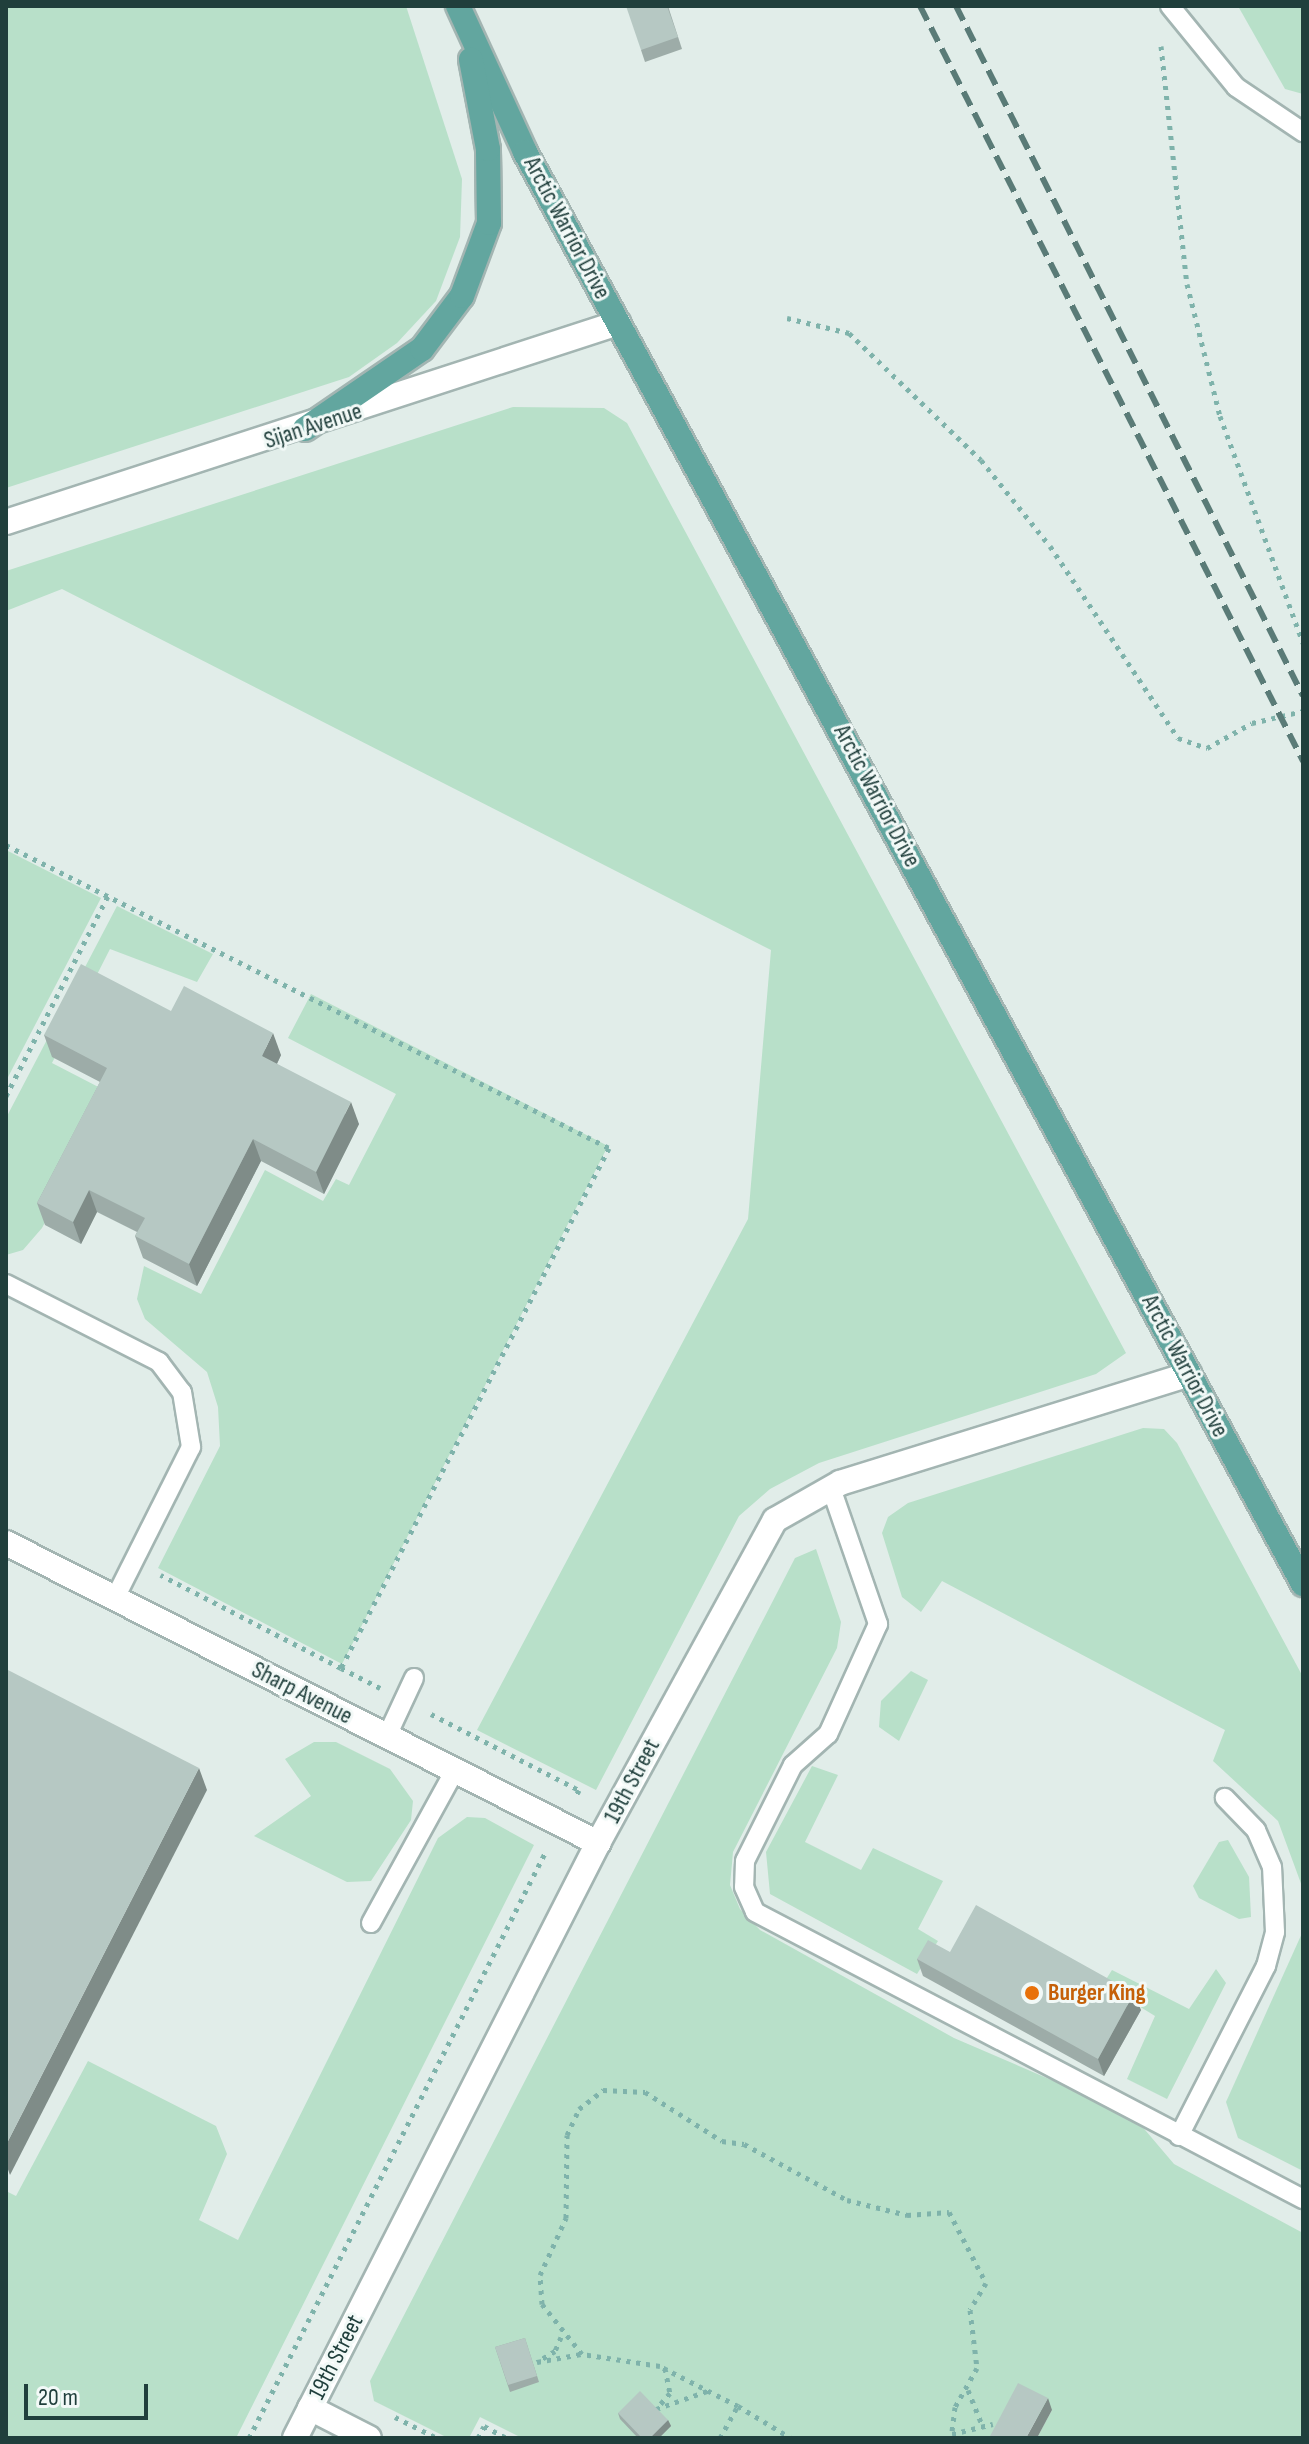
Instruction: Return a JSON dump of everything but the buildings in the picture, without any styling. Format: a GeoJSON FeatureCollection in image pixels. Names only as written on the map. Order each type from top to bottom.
{"type":"FeatureCollection","features":[{"type":"Feature","properties":{"kind":"main road","name":"Arctic Warrior Drive"},"geometry":{"type":"LineString","coordinates":[[461,12],[618,323],[1303,1584]]}},
{"type":"Feature","properties":{"kind":"main road"},"geometry":{"type":"LineString","coordinates":[[305,429],[422,349],[462,296],[489,223],[488,149],[461,12]]}},
{"type":"Feature","properties":{"kind":"street","name":"Sijan Avenue"},"geometry":{"type":"LineString","coordinates":[[6,522],[305,429],[618,323]]}},
{"type":"Feature","properties":{"kind":"street","name":"19th Street"},"geometry":{"type":"LineString","coordinates":[[295,2438],[598,1843],[758,1543],[775,1520],[831,1488],[1189,1374]]}},
{"type":"Feature","properties":{"kind":"street","name":"Sharp Avenue"},"geometry":{"type":"LineString","coordinates":[[6,1543],[598,1843]]}},
{"type":"Feature","properties":{"kind":"street"},"geometry":{"type":"LineString","coordinates":[[310,2408],[369,2438]]}},
{"type":"Feature","properties":{"kind":"lane"},"geometry":{"type":"LineString","coordinates":[[1170,6],[1236,87],[1303,132]]}},
{"type":"Feature","properties":{"kind":"lane"},"geometry":{"type":"LineString","coordinates":[[6,1284],[159,1362],[182,1392],[191,1447],[115,1598]]}},
{"type":"Feature","properties":{"kind":"lane"},"geometry":{"type":"LineString","coordinates":[[831,1488],[878,1624],[828,1734],[793,1765],[745,1861],[755,1912],[1303,2199]]}},
{"type":"Feature","properties":{"kind":"lane"},"geometry":{"type":"LineString","coordinates":[[387,1736],[414,1678]]}},
{"type":"Feature","properties":{"kind":"lane"},"geometry":{"type":"LineString","coordinates":[[371,1923],[455,1770]]}},
{"type":"Feature","properties":{"kind":"lane"},"geometry":{"type":"LineString","coordinates":[[1179,2136],[1266,1966],[1275,1932],[1272,1867],[1256,1830],[1225,1798]]}},
{"type":"Feature","properties":{"kind":"path"},"geometry":{"type":"LineString","coordinates":[[1158,33],[1187,284],[1238,471],[1303,643]]}},
{"type":"Feature","properties":{"kind":"path"},"geometry":{"type":"LineString","coordinates":[[787,318],[849,333],[981,460],[1050,546],[1178,738],[1207,748],[1252,723],[1303,711]]}},
{"type":"Feature","properties":{"kind":"path"},"geometry":{"type":"LineString","coordinates":[[6,845],[609,1148],[341,1668]]}},
{"type":"Feature","properties":{"kind":"path"},"geometry":{"type":"LineString","coordinates":[[6,1096],[108,896]]}},
{"type":"Feature","properties":{"kind":"path"},"geometry":{"type":"LineString","coordinates":[[133,1561],[579,1790],[249,2438]]}},
{"type":"Feature","properties":{"kind":"path"},"geometry":{"type":"LineString","coordinates":[[582,2354],[561,2336],[538,2288],[566,2218],[561,2157],[589,2097],[625,2088],[847,2200],[907,2215],[949,2212],[986,2283],[970,2310],[977,2368],[951,2436]]}},
{"type":"Feature","properties":{"kind":"path"},"geometry":{"type":"LineString","coordinates":[[561,2336],[555,2351],[537,2362],[582,2354],[665,2368],[711,2390],[791,2438]]}},
{"type":"Feature","properties":{"kind":"path"},"geometry":{"type":"LineString","coordinates":[[665,2368],[670,2393],[656,2409],[711,2390]]}},
{"type":"Feature","properties":{"kind":"path"},"geometry":{"type":"LineString","coordinates":[[967,2389],[981,2422]]}},
{"type":"Feature","properties":{"kind":"path"},"geometry":{"type":"LineString","coordinates":[[720,2438],[738,2406]]}},
{"type":"Feature","properties":{"kind":"path"},"geometry":{"type":"LineString","coordinates":[[951,2436],[981,2422],[993,2424]]}},
{"type":"Feature","properties":{"kind":"path"},"geometry":{"type":"LineString","coordinates":[[478,2438],[484,2426],[507,2438]]}},
{"type":"Feature","properties":{"kind":"green space"},"geometry":{"type":"Polygon","coordinates":[[[6,6],[406,6],[462,179],[460,237],[436,301],[397,343],[349,377],[6,488],[6,6]]]}},
{"type":"Feature","properties":{"kind":"green space"},"geometry":{"type":"Polygon","coordinates":[[[1238,6],[1303,6],[1303,94],[1285,89],[1238,6]]]}},
{"type":"Feature","properties":{"kind":"green space"},"geometry":{"type":"Polygon","coordinates":[[[513,407],[604,408],[627,423],[1126,1353],[1096,1374],[819,1463],[770,1489],[739,1516],[596,1790],[477,1730],[748,1219],[771,950],[62,589],[6,611],[6,571],[513,407]]]}},
{"type":"Feature","properties":{"kind":"green space"},"geometry":{"type":"Polygon","coordinates":[[[6,850],[101,898],[6,1081],[6,850]]]}},
{"type":"Feature","properties":{"kind":"green space"},"geometry":{"type":"Polygon","coordinates":[[[117,906],[213,954],[197,982],[110,949],[52,1063],[110,1093],[42,1228],[23,1250],[6,1255],[6,1118],[117,906]]]}},
{"type":"Feature","properties":{"kind":"green space"},"geometry":{"type":"Polygon","coordinates":[[[311,994],[608,1146],[342,1664],[158,1568],[220,1446],[218,1407],[207,1372],[145,1319],[137,1299],[144,1266],[201,1294],[265,1170],[323,1201],[336,1179],[349,1185],[396,1094],[288,1038],[311,994]]]}},
{"type":"Feature","properties":{"kind":"green space"},"geometry":{"type":"Polygon","coordinates":[[[1143,1428],[1164,1429],[1177,1443],[1303,1677],[1303,1889],[1278,1821],[1213,1761],[1225,1730],[942,1581],[921,1612],[902,1597],[882,1533],[888,1517],[908,1503],[1143,1428]]]}},
{"type":"Feature","properties":{"kind":"green space"},"geometry":{"type":"Polygon","coordinates":[[[816,1549],[841,1622],[837,1648],[733,1852],[730,1885],[740,1909],[760,1930],[954,2038],[1100,2101],[1140,2124],[1174,2164],[1303,2233],[1303,2438],[1037,2438],[1052,2410],[1000,2438],[659,2438],[670,2426],[638,2438],[522,2438],[480,2417],[469,2438],[448,2438],[374,2401],[370,2381],[795,1558],[816,1549]]]}},
{"type":"Feature","properties":{"kind":"green space"},"geometry":{"type":"Polygon","coordinates":[[[911,1671],[928,1680],[899,1741],[879,1727],[881,1701],[911,1671]]]}},
{"type":"Feature","properties":{"kind":"green space"},"geometry":{"type":"Polygon","coordinates":[[[314,1742],[336,1742],[390,1769],[413,1801],[411,1820],[371,1881],[347,1882],[254,1836],[311,1796],[285,1759],[314,1742]]]}},
{"type":"Feature","properties":{"kind":"green space"},"geometry":{"type":"Polygon","coordinates":[[[812,1766],[838,1775],[805,1842],[861,1870],[873,1848],[943,1881],[918,1929],[938,1941],[917,1974],[770,1894],[766,1852],[812,1766]]]}},
{"type":"Feature","properties":{"kind":"green space"},"geometry":{"type":"Polygon","coordinates":[[[467,1817],[485,1818],[534,1845],[236,2438],[6,2438],[6,2191],[16,2196],[88,2061],[216,2126],[227,2154],[199,2220],[238,2240],[438,1838],[467,1817]]]}},
{"type":"Feature","properties":{"kind":"green space"},"geometry":{"type":"Polygon","coordinates":[[[1228,1840],[1249,1877],[1251,1917],[1239,1919],[1199,1898],[1193,1886],[1219,1842],[1228,1840]]]}},
{"type":"Feature","properties":{"kind":"green space"},"geometry":{"type":"Polygon","coordinates":[[[1303,1931],[1303,2171],[1238,2138],[1226,2102],[1303,1931]]]}},
{"type":"Feature","properties":{"kind":"green space"},"geometry":{"type":"Polygon","coordinates":[[[1216,1969],[1226,1983],[1167,2099],[1127,2079],[1155,2016],[1103,1984],[1112,1970],[1189,2009],[1216,1969]]]}},
{"type":"Feature","properties":{"kind":"railway"},"geometry":{"type":"LineString","coordinates":[[920,6],[1303,761]]}},
{"type":"Feature","properties":{"kind":"railway"},"geometry":{"type":"LineString","coordinates":[[956,6],[1303,696]]}},
{"type":"Feature","properties":{"kind":"place","name":"Burger King"},"geometry":{"type":"Point","coordinates":[1032,1993]}}]}
